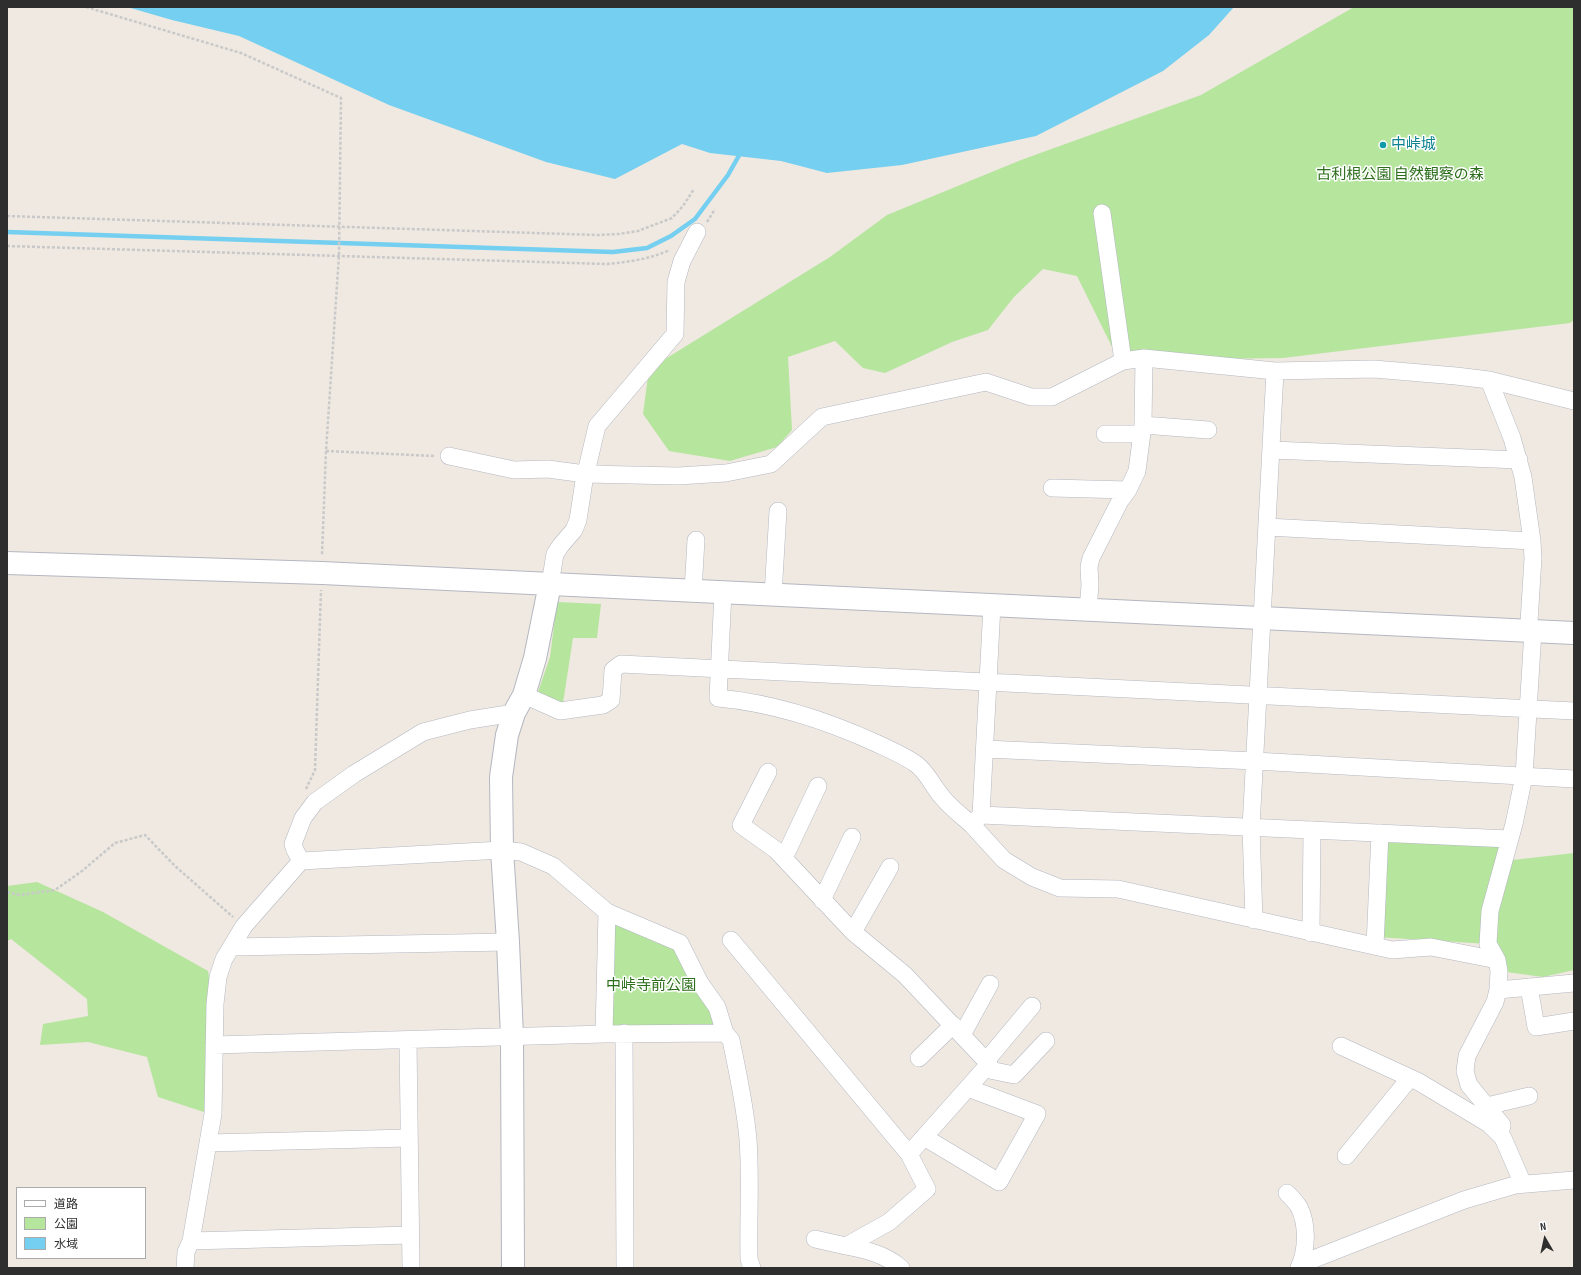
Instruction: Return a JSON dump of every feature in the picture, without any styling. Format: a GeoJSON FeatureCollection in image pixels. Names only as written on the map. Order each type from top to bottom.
{"type":"FeatureCollection","features":[{"type":"Feature","properties":{"kind":"street"},"geometry":{"type":"LineString","coordinates":[[1102,213],[1122,361]]}},
{"type":"Feature","properties":{"kind":"street"},"geometry":{"type":"LineString","coordinates":[[513,1268],[512,1038],[502,850],[501,777],[508,735],[535,658],[555,554],[574,530],[578,520],[585,474],[597,426],[675,334],[676,282],[682,261],[697,232]]}},
{"type":"Feature","properties":{"kind":"street"},"geometry":{"type":"LineString","coordinates":[[1088,610],[1090,585],[1089,568],[1091,558],[1137,471],[1142,430],[1144,358]]}},
{"type":"Feature","properties":{"kind":"street"},"geometry":{"type":"LineString","coordinates":[[449,456],[514,470],[548,469],[585,474],[678,476],[726,473],[771,464],[822,418],[986,382],[1031,396],[1052,397],[1122,361],[1144,358],[1275,371],[1374,369],[1489,380],[1574,401]]}},
{"type":"Feature","properties":{"kind":"street"},"geometry":{"type":"LineString","coordinates":[[1254,920],[1251,828],[1275,371]]}},
{"type":"Feature","properties":{"kind":"street"},"geometry":{"type":"LineString","coordinates":[[1489,380],[1519,460],[1523,477],[1533,558],[1529,622],[1533,631],[1524,776],[1514,824],[1490,911],[1488,944],[1497,960],[1500,971],[1498,990],[1494,1002],[1467,1056],[1464,1071],[1469,1085],[1502,1124],[1500,1135]]}},
{"type":"Feature","properties":{"kind":"street"},"geometry":{"type":"LineString","coordinates":[[1105,434],[1142,430],[1208,430]]}},
{"type":"Feature","properties":{"kind":"street"},"geometry":{"type":"LineString","coordinates":[[1270,450],[1519,460]]}},
{"type":"Feature","properties":{"kind":"street"},"geometry":{"type":"LineString","coordinates":[[1052,488],[1128,490]]}},
{"type":"Feature","properties":{"kind":"street"},"geometry":{"type":"LineString","coordinates":[[772,595],[778,512]]}},
{"type":"Feature","properties":{"kind":"street"},"geometry":{"type":"LineString","coordinates":[[1267,527],[1532,541]]}},
{"type":"Feature","properties":{"kind":"street"},"geometry":{"type":"LineString","coordinates":[[693,591],[696,540]]}},
{"type":"Feature","properties":{"kind":"street"},"geometry":{"type":"LineString","coordinates":[[7,563],[322,573],[1574,633]]}},
{"type":"Feature","properties":{"kind":"street"},"geometry":{"type":"LineString","coordinates":[[722,592],[718,698],[742,700],[846,729],[917,764],[929,777],[942,798],[976,820],[1004,860],[1032,877],[1060,888],[1118,889],[1392,950],[1430,947],[1497,960]]}},
{"type":"Feature","properties":{"kind":"street"},"geometry":{"type":"LineString","coordinates":[[976,820],[984,749],[992,605]]}},
{"type":"Feature","properties":{"kind":"street"},"geometry":{"type":"LineString","coordinates":[[301,861],[294,850],[293,844],[303,818],[315,802],[354,774],[423,732],[470,720],[519,704],[560,711],[604,705],[611,700],[612,670],[621,664],[1574,711]]}},
{"type":"Feature","properties":{"kind":"street"},"geometry":{"type":"LineString","coordinates":[[984,749],[1255,761],[1574,779]]}},
{"type":"Feature","properties":{"kind":"street"},"geometry":{"type":"LineString","coordinates":[[768,772],[741,825],[776,850],[853,932],[905,975],[958,1030],[986,1065],[1014,1075],[1046,1042]]}},
{"type":"Feature","properties":{"kind":"street"},"geometry":{"type":"LineString","coordinates":[[784,858],[818,786]]}},
{"type":"Feature","properties":{"kind":"street"},"geometry":{"type":"LineString","coordinates":[[976,820],[1312,830],[1509,839]]}},
{"type":"Feature","properties":{"kind":"street"},"geometry":{"type":"LineString","coordinates":[[1312,830],[1312,933]]}},
{"type":"Feature","properties":{"kind":"street"},"geometry":{"type":"LineString","coordinates":[[1375,946],[1380,833]]}},
{"type":"Feature","properties":{"kind":"street"},"geometry":{"type":"LineString","coordinates":[[822,900],[852,837]]}},
{"type":"Feature","properties":{"kind":"street"},"geometry":{"type":"LineString","coordinates":[[185,1268],[186,1252],[191,1241],[213,1114],[214,1045],[218,977],[224,959],[244,926],[301,861],[502,850],[521,852],[552,866],[607,912],[680,943],[700,983],[717,1007],[724,1033],[731,1040],[744,1099],[748,1140],[750,1184],[748,1259],[752,1268]]}},
{"type":"Feature","properties":{"kind":"street"},"geometry":{"type":"LineString","coordinates":[[853,932],[890,867]]}},
{"type":"Feature","properties":{"kind":"street"},"geometry":{"type":"LineString","coordinates":[[604,1034],[607,912]]}},
{"type":"Feature","properties":{"kind":"street"},"geometry":{"type":"LineString","coordinates":[[731,940],[909,1154],[927,1189],[889,1222],[846,1246]]}},
{"type":"Feature","properties":{"kind":"street"},"geometry":{"type":"LineString","coordinates":[[232,947],[508,942]]}},
{"type":"Feature","properties":{"kind":"street"},"geometry":{"type":"LineString","coordinates":[[1498,990],[1574,983]]}},
{"type":"Feature","properties":{"kind":"street"},"geometry":{"type":"LineString","coordinates":[[920,1058],[958,1030],[990,984]]}},
{"type":"Feature","properties":{"kind":"street"},"geometry":{"type":"LineString","coordinates":[[1529,987],[1536,1027],[1574,1021]]}},
{"type":"Feature","properties":{"kind":"street"},"geometry":{"type":"LineString","coordinates":[[909,1154],[968,1088],[1032,1006]]}},
{"type":"Feature","properties":{"kind":"street"},"geometry":{"type":"LineString","coordinates":[[214,1045],[512,1038],[624,1033],[724,1033]]}},
{"type":"Feature","properties":{"kind":"street"},"geometry":{"type":"LineString","coordinates":[[624,1033],[625,1268]]}},
{"type":"Feature","properties":{"kind":"street"},"geometry":{"type":"LineString","coordinates":[[408,1040],[411,1268]]}},
{"type":"Feature","properties":{"kind":"street"},"geometry":{"type":"LineString","coordinates":[[1341,1046],[1410,1078],[1489,1124],[1503,1138],[1523,1184]]}},
{"type":"Feature","properties":{"kind":"street"},"geometry":{"type":"LineString","coordinates":[[1346,1156],[1410,1078]]}},
{"type":"Feature","properties":{"kind":"street"},"geometry":{"type":"LineString","coordinates":[[924,1137],[999,1182],[1037,1114],[968,1088]]}},
{"type":"Feature","properties":{"kind":"street"},"geometry":{"type":"LineString","coordinates":[[1486,1106],[1529,1096]]}},
{"type":"Feature","properties":{"kind":"street"},"geometry":{"type":"LineString","coordinates":[[208,1143],[409,1138]]}},
{"type":"Feature","properties":{"kind":"street"},"geometry":{"type":"LineString","coordinates":[[1300,1266],[1464,1200],[1515,1185],[1574,1180]]}},
{"type":"Feature","properties":{"kind":"street"},"geometry":{"type":"LineString","coordinates":[[1287,1193],[1299,1207],[1304,1222],[1305,1246],[1304,1255],[1300,1266]]}},
{"type":"Feature","properties":{"kind":"street"},"geometry":{"type":"LineString","coordinates":[[191,1241],[410,1235]]}},
{"type":"Feature","properties":{"kind":"street"},"geometry":{"type":"LineString","coordinates":[[815,1239],[873,1252],[893,1262],[901,1268]]}},
{"type":"Feature","properties":{"kind":"path"},"geometry":{"type":"LineString","coordinates":[[86,7],[241,53],[341,98],[339,255]]}},
{"type":"Feature","properties":{"kind":"path"},"geometry":{"type":"LineString","coordinates":[[7,216],[340,228],[597,235],[638,231],[672,218],[684,206],[694,189]]}},
{"type":"Feature","properties":{"kind":"path"},"geometry":{"type":"LineString","coordinates":[[697,232],[704,227],[715,209]]}},
{"type":"Feature","properties":{"kind":"path"},"geometry":{"type":"LineString","coordinates":[[7,246],[607,264],[632,262],[670,251],[675,247]]}},
{"type":"Feature","properties":{"kind":"path"},"geometry":{"type":"LineString","coordinates":[[326,451],[449,456]]}},
{"type":"Feature","properties":{"kind":"path"},"geometry":{"type":"LineString","coordinates":[[7,892],[19,895],[55,890],[82,871],[115,843],[145,836],[175,866],[244,926]]}},
{"type":"Feature","properties":{"kind":"green space","name":"古利根公園 自然観察の森"},"geometry":{"type":"Polygon","coordinates":[[[1354,7],[1574,7],[1574,320],[1570,323],[1283,358],[1214,359],[1116,355],[1077,276],[1043,269],[1014,297],[988,330],[952,342],[885,373],[863,368],[835,341],[788,357],[792,430],[777,447],[730,461],[669,451],[643,414],[649,369],[830,257],[887,215],[1021,160],[1201,95],[1354,7]]]}},
{"type":"Feature","properties":{"kind":"green space"},"geometry":{"type":"Polygon","coordinates":[[[557,602],[601,604],[597,638],[573,638],[563,703],[538,692],[550,657],[557,602]]]}},
{"type":"Feature","properties":{"kind":"green space"},"geometry":{"type":"Polygon","coordinates":[[[1380,833],[1509,839],[1504,861],[1574,853],[1574,970],[1543,977],[1499,971],[1488,944],[1376,937],[1380,833]]]}},
{"type":"Feature","properties":{"kind":"green space"},"geometry":{"type":"Polygon","coordinates":[[[37,882],[103,912],[208,971],[213,999],[207,1113],[158,1097],[147,1057],[88,1042],[40,1045],[43,1024],[88,1016],[87,999],[11,939],[7,941],[7,886],[37,882]]]}},
{"type":"Feature","properties":{"kind":"green space","name":"中峠寺前公園"},"geometry":{"type":"Polygon","coordinates":[[[607,912],[680,943],[725,1033],[604,1034],[607,912]]]}},
{"type":"Feature","properties":{"kind":"water"},"geometry":{"type":"Polygon","coordinates":[[[127,7],[1234,7],[1209,35],[1163,71],[1036,136],[902,165],[827,173],[781,161],[710,153],[682,144],[615,179],[546,162],[389,105],[239,36],[172,20],[127,7]]]}},
{"type":"Feature","properties":{"kind":"waterway"},"geometry":{"type":"LineString","coordinates":[[7,232],[613,252],[647,248],[671,236],[695,219],[728,175],[741,152]]}},
{"type":"Feature","properties":{"kind":"place","name":"中峠城"},"geometry":{"type":"Point","coordinates":[1383,145]}}]}
